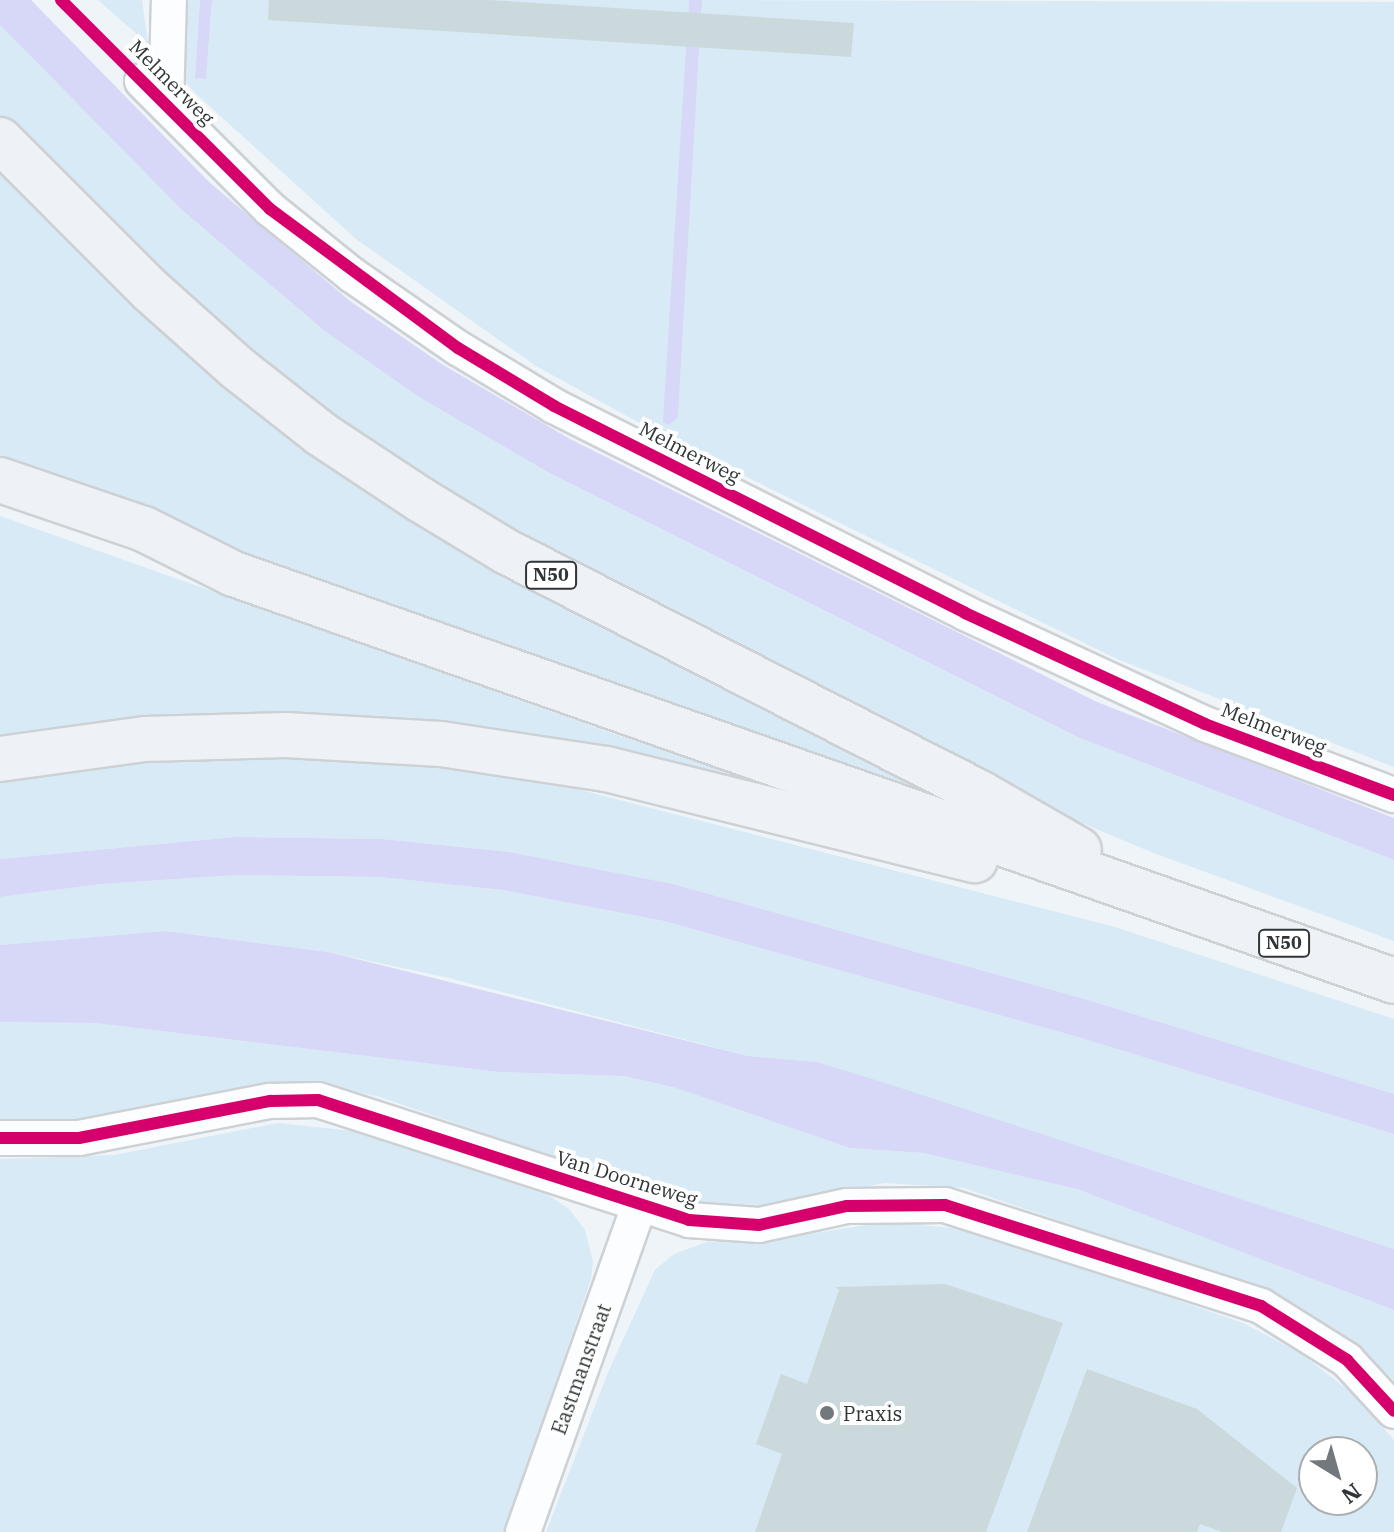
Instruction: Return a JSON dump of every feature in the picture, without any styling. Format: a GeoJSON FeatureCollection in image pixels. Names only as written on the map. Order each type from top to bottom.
{"type":"FeatureCollection","features":[{"type":"Feature","properties":{"kind":"highway","name":"N50"},"geometry":{"type":"LineString","coordinates":[[0,140],[150,290],[236,367],[321,434],[421,500],[507,552],[980,793],[1174,905]]}},
{"type":"Feature","properties":{"kind":"highway","name":"N50"},"geometry":{"type":"LineString","coordinates":[[0,480],[144,529],[234,574],[1394,981]]}},
{"type":"Feature","properties":{"kind":"highway","name":"N50"},"geometry":{"type":"LineString","coordinates":[[0,506],[135,553],[234,574]]}},
{"type":"Feature","properties":{"kind":"highway","name":"N50"},"geometry":{"type":"LineString","coordinates":[[0,759],[145,739],[286,735],[441,744],[606,769],[884,839],[1174,905]]}},
{"type":"Feature","properties":{"kind":"street"},"geometry":{"type":"LineString","coordinates":[[166,105],[169,0]]}},
{"type":"Feature","properties":{"kind":"street","name":"Melmerweg"},"geometry":{"type":"LineString","coordinates":[[142,81],[270,209],[352,275],[458,348],[554,406],[979,620],[1205,724],[1394,795]]}},
{"type":"Feature","properties":{"kind":"street","name":"Van Doorneweg"},"geometry":{"type":"LineString","coordinates":[[0,1138],[79,1138],[270,1101],[318,1100],[639,1206],[726,1225],[759,1225],[894,1202],[979,1212],[1261,1306],[1347,1360],[1394,1411]]}},
{"type":"Feature","properties":{"kind":"street","name":"Eastmanstraat"},"geometry":{"type":"LineString","coordinates":[[523,1532],[639,1206]]}},
{"type":"Feature","properties":{"kind":"shaded area"},"geometry":{"type":"Polygon","coordinates":[[[98,0],[142,0],[148,44],[98,0]]]}},
{"type":"Feature","properties":{"kind":"shaded area"},"geometry":{"type":"Polygon","coordinates":[[[178,0],[200,0],[195,78],[206,79],[212,0],[689,0],[666,424],[678,417],[702,0],[1394,2],[1394,767],[1117,659],[665,437],[536,366],[356,239],[195,93],[180,76],[178,0]]]}},
{"type":"Feature","properties":{"kind":"shaded area"},"geometry":{"type":"Polygon","coordinates":[[[0,25],[183,211],[326,332],[419,397],[551,474],[1080,738],[1394,860],[1394,941],[1151,852],[1028,800],[343,442],[0,127],[0,25]]]}},
{"type":"Feature","properties":{"kind":"shaded area"},"geometry":{"type":"Polygon","coordinates":[[[0,160],[233,377],[931,781],[929,795],[0,468],[0,160]]]}},
{"type":"Feature","properties":{"kind":"shaded area"},"geometry":{"type":"Polygon","coordinates":[[[0,516],[620,736],[850,811],[572,757],[0,751],[0,516]]]}},
{"type":"Feature","properties":{"kind":"shaded area"},"geometry":{"type":"Polygon","coordinates":[[[223,755],[371,757],[530,777],[1115,927],[1394,1019],[1394,1094],[1088,1000],[673,884],[509,852],[382,839],[235,837],[0,859],[0,775],[223,755]]]}},
{"type":"Feature","properties":{"kind":"shaded area"},"geometry":{"type":"Polygon","coordinates":[[[236,875],[380,877],[503,890],[664,921],[1078,1037],[1394,1134],[1394,1249],[817,1062],[748,1056],[449,978],[328,952],[165,931],[0,945],[0,897],[102,884],[236,875]]]}},
{"type":"Feature","properties":{"kind":"shaded area"},"geometry":{"type":"Polygon","coordinates":[[[0,1022],[95,1023],[498,1072],[624,1076],[673,1087],[850,1148],[924,1153],[1077,1189],[1394,1310],[1394,1380],[1341,1334],[1265,1291],[964,1188],[885,1183],[763,1205],[703,1203],[653,1192],[377,1096],[323,1086],[228,1089],[93,1119],[0,1119],[0,1022]]]}},
{"type":"Feature","properties":{"kind":"shaded area"},"geometry":{"type":"Polygon","coordinates":[[[278,1123],[361,1132],[548,1195],[569,1209],[585,1230],[593,1262],[591,1279],[505,1532],[0,1532],[0,1159],[114,1155],[278,1123]]]}},
{"type":"Feature","properties":{"kind":"shaded area"},"geometry":{"type":"Polygon","coordinates":[[[885,1222],[976,1230],[1243,1323],[1300,1353],[1352,1393],[1394,1440],[1394,1532],[546,1532],[609,1370],[655,1270],[674,1254],[707,1242],[791,1237],[885,1222]]]}},
{"type":"Feature","properties":{"kind":"water"},"geometry":{"type":"Polygon","coordinates":[[[0,0],[31,0],[209,182],[350,301],[440,363],[570,439],[1097,702],[1394,818],[1394,860],[1080,738],[551,474],[419,397],[326,332],[183,211],[0,25],[0,0]]]}},
{"type":"Feature","properties":{"kind":"water"},"geometry":{"type":"Polygon","coordinates":[[[200,0],[212,0],[206,79],[195,78],[200,0]]]}},
{"type":"Feature","properties":{"kind":"water"},"geometry":{"type":"Polygon","coordinates":[[[689,0],[702,0],[678,417],[669,425],[663,422],[689,0]]]}},
{"type":"Feature","properties":{"kind":"water"},"geometry":{"type":"Polygon","coordinates":[[[235,837],[382,839],[509,852],[673,884],[1088,1000],[1394,1094],[1394,1134],[1078,1037],[664,921],[503,890],[380,877],[236,875],[102,884],[0,897],[0,859],[235,837]]]}},
{"type":"Feature","properties":{"kind":"water"},"geometry":{"type":"Polygon","coordinates":[[[165,931],[328,952],[748,1056],[817,1062],[882,1082],[1394,1249],[1394,1310],[1077,1189],[924,1153],[850,1148],[673,1087],[624,1076],[498,1072],[95,1023],[0,1022],[0,945],[165,931]]]}},
{"type":"Feature","properties":{"kind":"building"},"geometry":{"type":"Polygon","coordinates":[[[269,0],[489,0],[854,23],[851,57],[268,20],[269,0]]]}},
{"type":"Feature","properties":{"kind":"building"},"geometry":{"type":"Polygon","coordinates":[[[945,1284],[1063,1323],[986,1532],[755,1532],[782,1454],[756,1444],[781,1374],[807,1384],[839,1290],[835,1287],[945,1284]]]}},
{"type":"Feature","properties":{"kind":"building"},"geometry":{"type":"Polygon","coordinates":[[[1087,1369],[1197,1409],[1297,1488],[1281,1532],[1222,1532],[1200,1524],[1197,1532],[1027,1532],[1087,1369]]]}},
{"type":"Feature","properties":{"kind":"cycle path"},"geometry":{"type":"LineString","coordinates":[[61,0],[270,209],[458,348],[554,406],[965,613],[1205,724],[1394,795]]}},
{"type":"Feature","properties":{"kind":"cycle path"},"geometry":{"type":"LineString","coordinates":[[0,1138],[79,1138],[270,1101],[318,1100],[689,1220],[759,1225],[847,1206],[945,1205],[1261,1306],[1347,1360],[1394,1411]]}},
{"type":"Feature","properties":{"kind":"place","name":"Praxis"},"geometry":{"type":"Point","coordinates":[827,1413]}}]}
